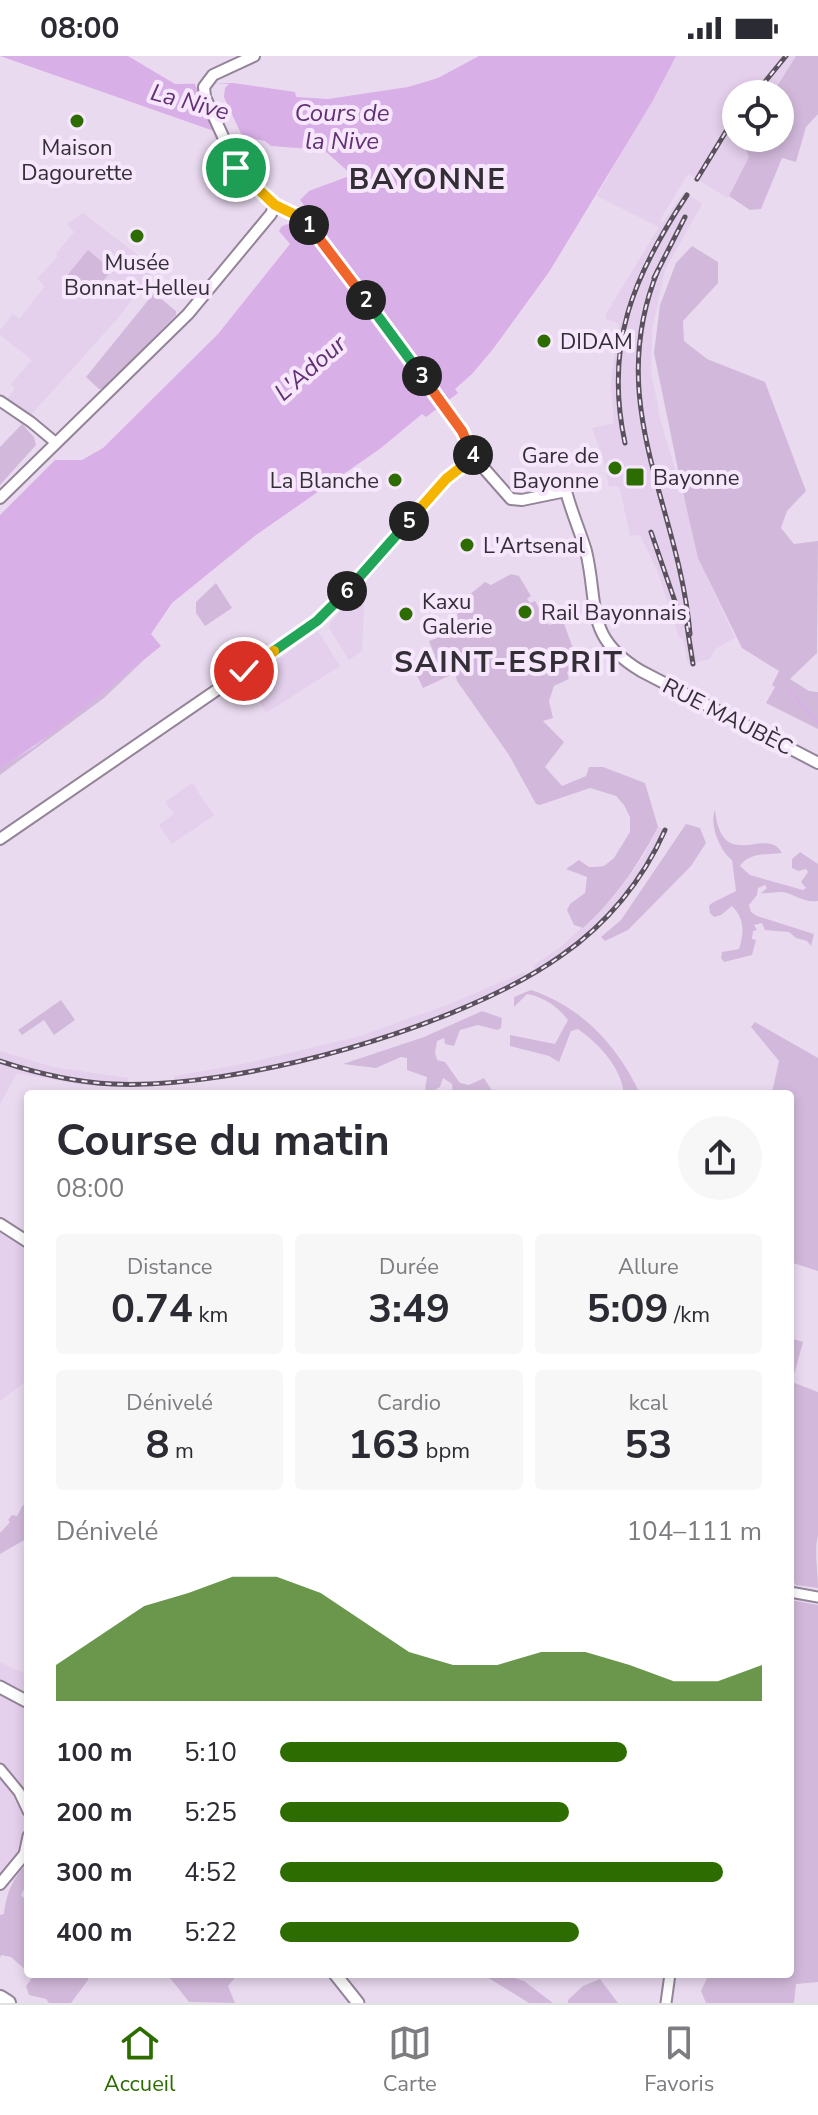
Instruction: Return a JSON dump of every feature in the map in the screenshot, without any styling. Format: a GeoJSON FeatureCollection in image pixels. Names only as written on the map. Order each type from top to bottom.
{"type":"FeatureCollection","features":[{"type":"Feature","properties":{"kind":"highway"},"geometry":{"type":"LineString","coordinates":[[0,1998],[8,2003]]}},
{"type":"Feature","properties":{"kind":"main road"},"geometry":{"type":"LineString","coordinates":[[0,839],[317,621],[358,580],[446,480],[474,457],[458,424],[306,220],[275,205],[240,174],[205,97],[207,82],[219,70],[254,56]]}},
{"type":"Feature","properties":{"kind":"main road"},"geometry":{"type":"LineString","coordinates":[[0,498],[188,314],[271,214],[275,205]]}},
{"type":"Feature","properties":{"kind":"main road","name":"RUE MAUBÈC"},"geometry":{"type":"LineString","coordinates":[[474,457],[506,496],[516,501],[566,491],[586,554],[601,633],[630,664],[818,763]]}},
{"type":"Feature","properties":{"kind":"main road"},"geometry":{"type":"LineString","coordinates":[[0,1224],[24,1239]]}},
{"type":"Feature","properties":{"kind":"main road"},"geometry":{"type":"LineString","coordinates":[[0,1687],[24,1700]]}},
{"type":"Feature","properties":{"kind":"main road"},"geometry":{"type":"LineString","coordinates":[[0,1884],[24,1853]]}},
{"type":"Feature","properties":{"kind":"main road"},"geometry":{"type":"LineString","coordinates":[[338,1978],[358,2003]]}},
{"type":"Feature","properties":{"kind":"street"},"geometry":{"type":"LineString","coordinates":[[0,401],[55,442]]}},
{"type":"Feature","properties":{"kind":"street"},"geometry":{"type":"LineString","coordinates":[[794,1593],[818,1597]]}},
{"type":"Feature","properties":{"kind":"street"},"geometry":{"type":"LineString","coordinates":[[0,1769],[24,1803]]}},
{"type":"Feature","properties":{"kind":"street"},"geometry":{"type":"LineString","coordinates":[[666,2003],[669,1978]]}},
{"type":"Feature","properties":{"kind":"shaded area"},"geometry":{"type":"Polygon","coordinates":[[[676,56],[796,56],[780,80],[722,80],[722,152],[749,152],[749,157],[728,198],[688,174],[660,220],[663,222],[684,192],[702,204],[665,270],[652,331],[651,371],[661,422],[707,577],[735,638],[715,649],[710,659],[688,664],[683,638],[679,638],[657,570],[640,535],[630,536],[620,489],[617,486],[609,487],[603,457],[592,428],[614,423],[611,383],[619,324],[606,319],[606,314],[659,227],[597,196],[676,56]]]}},
{"type":"Feature","properties":{"kind":"shaded area"},"geometry":{"type":"Polygon","coordinates":[[[796,56],[818,56],[818,114],[806,127],[796,162],[782,158],[761,209],[750,210],[729,196],[749,157],[747,152],[794,152],[794,80],[781,80],[796,56]]]}},
{"type":"Feature","properties":{"kind":"shaded area"},"geometry":{"type":"Polygon","coordinates":[[[83,213],[148,263],[146,267],[153,272],[118,318],[30,416],[7,399],[15,389],[11,384],[32,360],[0,335],[0,330],[13,314],[19,319],[45,286],[37,279],[74,232],[67,224],[83,213]]]}},
{"type":"Feature","properties":{"kind":"shaded area"},"geometry":{"type":"Polygon","coordinates":[[[692,246],[718,262],[718,283],[683,321],[684,341],[707,359],[765,382],[806,491],[787,511],[781,528],[794,544],[818,541],[817,653],[790,679],[809,691],[818,692],[818,729],[766,703],[779,671],[742,648],[698,558],[654,353],[660,305],[676,263],[692,246]]]}},
{"type":"Feature","properties":{"kind":"shaded area"},"geometry":{"type":"Polygon","coordinates":[[[88,250],[112,270],[89,298],[65,278],[88,250]]]}},
{"type":"Feature","properties":{"kind":"shaded area"},"geometry":{"type":"Polygon","coordinates":[[[154,293],[176,311],[176,315],[104,389],[99,389],[86,377],[154,293]]]}},
{"type":"Feature","properties":{"kind":"shaded area"},"geometry":{"type":"Polygon","coordinates":[[[22,424],[34,437],[36,445],[0,485],[0,447],[22,424]]]}},
{"type":"Feature","properties":{"kind":"shaded area"},"geometry":{"type":"Polygon","coordinates":[[[511,574],[519,576],[531,596],[527,599],[530,603],[535,601],[549,625],[563,621],[580,667],[567,672],[569,679],[554,686],[549,701],[553,718],[543,721],[564,742],[545,767],[562,786],[586,776],[589,767],[603,767],[645,783],[658,827],[625,880],[583,928],[574,925],[567,910],[585,893],[587,877],[566,869],[579,860],[589,867],[596,867],[604,866],[614,858],[630,832],[630,817],[624,805],[616,796],[590,788],[536,804],[509,755],[457,681],[455,673],[423,688],[413,667],[435,656],[429,641],[458,630],[457,605],[485,582],[491,585],[511,574]]]}},
{"type":"Feature","properties":{"kind":"shaded area"},"geometry":{"type":"Polygon","coordinates":[[[216,583],[232,608],[205,626],[196,613],[196,602],[216,583]]]}},
{"type":"Feature","properties":{"kind":"shaded area"},"geometry":{"type":"Polygon","coordinates":[[[363,586],[362,651],[349,660],[329,628],[363,586]]]}},
{"type":"Feature","properties":{"kind":"shaded area"},"geometry":{"type":"Polygon","coordinates":[[[318,631],[340,666],[266,713],[247,681],[274,662],[277,665],[281,662],[279,659],[318,631]]]}},
{"type":"Feature","properties":{"kind":"shaded area"},"geometry":{"type":"Polygon","coordinates":[[[147,657],[104,698],[0,775],[0,768],[34,747],[147,657]]]}},
{"type":"Feature","properties":{"kind":"shaded area"},"geometry":{"type":"Polygon","coordinates":[[[192,783],[214,815],[172,844],[159,825],[174,814],[165,802],[192,783]]]}},
{"type":"Feature","properties":{"kind":"shaded area"},"geometry":{"type":"Polygon","coordinates":[[[715,810],[719,829],[726,840],[735,845],[775,845],[782,853],[749,858],[740,866],[750,875],[803,890],[806,888],[801,882],[808,872],[806,869],[798,871],[792,868],[792,859],[800,852],[818,864],[818,901],[784,892],[761,893],[767,888],[765,885],[758,888],[749,905],[751,912],[757,916],[814,934],[811,946],[789,932],[765,930],[762,923],[754,925],[757,930],[753,931],[752,939],[756,940],[752,955],[724,962],[721,958],[722,952],[739,949],[742,926],[732,906],[721,915],[714,917],[710,913],[712,903],[736,891],[732,860],[723,850],[715,830],[715,810]]]}},
{"type":"Feature","properties":{"kind":"shaded area"},"geometry":{"type":"Polygon","coordinates":[[[686,824],[700,828],[706,843],[691,866],[628,930],[605,941],[601,937],[621,920],[686,824]]]}},
{"type":"Feature","properties":{"kind":"shaded area"},"geometry":{"type":"Polygon","coordinates":[[[658,827],[668,832],[627,898],[576,949],[538,974],[533,966],[563,945],[614,897],[643,857],[658,827]]]}},
{"type":"Feature","properties":{"kind":"shaded area"},"geometry":{"type":"Polygon","coordinates":[[[524,972],[528,980],[468,1009],[378,1042],[293,1066],[174,1084],[174,1076],[248,1063],[360,1036],[455,1002],[524,972]]]}},
{"type":"Feature","properties":{"kind":"shaded area"},"geometry":{"type":"Polygon","coordinates":[[[531,990],[549,997],[582,1018],[609,1044],[638,1090],[623,1090],[608,1057],[578,1029],[571,1031],[559,1062],[549,1056],[510,1046],[510,1035],[555,1044],[568,1020],[550,1003],[533,995],[527,994],[514,1007],[514,997],[531,990]]]}},
{"type":"Feature","properties":{"kind":"shaded area"},"geometry":{"type":"Polygon","coordinates":[[[61,1000],[75,1020],[54,1035],[44,1020],[22,1035],[18,1030],[61,1000]]]}},
{"type":"Feature","properties":{"kind":"shaded area"},"geometry":{"type":"Polygon","coordinates":[[[482,1011],[502,1018],[501,1028],[497,1030],[478,1025],[460,1030],[454,1046],[445,1044],[444,1038],[437,1041],[435,1052],[437,1060],[445,1062],[460,1083],[469,1085],[484,1078],[492,1090],[453,1090],[452,1084],[443,1078],[440,1087],[427,1090],[427,1077],[407,1070],[407,1058],[401,1057],[376,1068],[343,1064],[424,1037],[482,1011]]]}},
{"type":"Feature","properties":{"kind":"shaded area"},"geometry":{"type":"Polygon","coordinates":[[[755,1022],[818,1058],[818,1271],[794,1263],[794,1090],[772,1090],[779,1061],[751,1027],[755,1022]]]}},
{"type":"Feature","properties":{"kind":"shaded area"},"geometry":{"type":"Polygon","coordinates":[[[0,1051],[53,1067],[128,1078],[129,1087],[82,1085],[17,1073],[0,1104],[0,1051]]]}},
{"type":"Feature","properties":{"kind":"shaded area"},"geometry":{"type":"Polygon","coordinates":[[[0,1232],[24,1248],[24,1383],[0,1401],[0,1232]]]}},
{"type":"Feature","properties":{"kind":"shaded area"},"geometry":{"type":"Polygon","coordinates":[[[794,1339],[803,1342],[794,1375],[794,1339]]]}},
{"type":"Feature","properties":{"kind":"shaded area"},"geometry":{"type":"Polygon","coordinates":[[[794,1383],[818,1392],[818,1588],[796,1585],[794,1383]]]}},
{"type":"Feature","properties":{"kind":"shaded area"},"geometry":{"type":"Polygon","coordinates":[[[24,1505],[24,1540],[0,1554],[0,1533],[12,1515],[17,1516],[24,1505]]]}},
{"type":"Feature","properties":{"kind":"shaded area"},"geometry":{"type":"Polygon","coordinates":[[[794,1601],[818,1605],[818,1982],[796,1984],[794,2003],[706,2003],[701,1991],[707,1978],[794,1978],[794,1601]]]}},
{"type":"Feature","properties":{"kind":"shaded area"},"geometry":{"type":"Polygon","coordinates":[[[0,1662],[24,1673],[24,1841],[19,1855],[0,1879],[0,1662]]]}},
{"type":"Feature","properties":{"kind":"shaded area"},"geometry":{"type":"Polygon","coordinates":[[[23,1868],[24,1968],[11,1957],[1,1955],[0,1958],[0,1915],[4,1914],[9,1892],[23,1868]]]}},
{"type":"Feature","properties":{"kind":"shaded area"},"geometry":{"type":"Polygon","coordinates":[[[32,1978],[88,1978],[71,2003],[49,2003],[46,1999],[29,1995],[26,1986],[32,1978]]]}},
{"type":"Feature","properties":{"kind":"shaded area"},"geometry":{"type":"Polygon","coordinates":[[[170,1978],[235,1978],[228,1986],[235,2003],[189,2002],[170,1978]]]}},
{"type":"Feature","properties":{"kind":"shaded area"},"geometry":{"type":"Polygon","coordinates":[[[488,1978],[524,1981],[553,2003],[529,2003],[488,1978]]]}},
{"type":"Feature","properties":{"kind":"shaded area"},"geometry":{"type":"Polygon","coordinates":[[[600,1979],[618,2003],[568,2003],[583,1986],[600,1979]]]}},
{"type":"Feature","properties":{"kind":"water"},"geometry":{"type":"Polygon","coordinates":[[[0,56],[128,56],[175,84],[233,83],[295,92],[296,97],[328,99],[408,87],[438,78],[479,56],[676,56],[652,102],[549,272],[493,349],[455,389],[458,393],[426,417],[422,414],[381,448],[256,535],[172,603],[151,634],[161,646],[54,732],[0,769],[0,515],[55,460],[82,460],[103,448],[218,334],[290,244],[279,231],[307,211],[300,200],[309,191],[352,175],[324,150],[271,146],[265,141],[214,131],[0,56]]]}},
{"type":"Feature","properties":{"kind":"pier"},"geometry":{"type":"Polygon","coordinates":[[[194,82],[229,84],[224,97],[243,138],[214,131],[194,82]]]}},
{"type":"Feature","properties":{"kind":"pier"},"geometry":{"type":"Polygon","coordinates":[[[300,200],[450,404],[439,413],[301,226],[289,222],[302,210],[298,204],[300,200]]]}},
{"type":"Feature","properties":{"kind":"waterway"},"geometry":{"type":"LineString","coordinates":[[788,689],[818,722]]}},
{"type":"Feature","properties":{"kind":"railway"},"geometry":{"type":"LineString","coordinates":[[766,80],[786,56]]}},
{"type":"Feature","properties":{"kind":"railway"},"geometry":{"type":"LineString","coordinates":[[697,179],[722,138]]}},
{"type":"Feature","properties":{"kind":"railway"},"geometry":{"type":"LineString","coordinates":[[625,443],[619,408],[618,374],[628,313],[652,254],[687,195]]}},
{"type":"Feature","properties":{"kind":"railway"},"geometry":{"type":"LineString","coordinates":[[654,278],[685,217]]}},
{"type":"Feature","properties":{"kind":"railway"},"geometry":{"type":"LineString","coordinates":[[658,270],[643,319],[638,366],[641,410],[649,454],[673,541],[690,634]]}},
{"type":"Feature","properties":{"kind":"railway"},"geometry":{"type":"LineString","coordinates":[[651,532],[681,619]]}},
{"type":"Feature","properties":{"kind":"railway"},"geometry":{"type":"LineString","coordinates":[[687,626],[693,664]]}},
{"type":"Feature","properties":{"kind":"railway"},"geometry":{"type":"LineString","coordinates":[[0,1061],[84,1081],[164,1083],[221,1077],[283,1065],[408,1029],[519,982],[578,943],[622,900],[646,866],[665,830]]}},
{"type":"Feature","properties":{"kind":"place","name":"Maison Dagourette"},"geometry":{"type":"Point","coordinates":[77,121]}},
{"type":"Feature","properties":{"kind":"place","name":"Musée Bonnat-Helleu"},"geometry":{"type":"Point","coordinates":[137,236]}},
{"type":"Feature","properties":{"kind":"place","name":"DIDAM"},"geometry":{"type":"Point","coordinates":[544,341]}},
{"type":"Feature","properties":{"kind":"place","name":"Gare de Bayonne"},"geometry":{"type":"Point","coordinates":[615,468]}},
{"type":"Feature","properties":{"kind":"place","name":"Bayonne"},"geometry":{"type":"Point","coordinates":[635,477]}},
{"type":"Feature","properties":{"kind":"place","name":"La Blanche"},"geometry":{"type":"Point","coordinates":[395,480]}},
{"type":"Feature","properties":{"kind":"place","name":"L'Artsenal"},"geometry":{"type":"Point","coordinates":[467,545]}},
{"type":"Feature","properties":{"kind":"place","name":"Rail Bayonnais"},"geometry":{"type":"Point","coordinates":[525,612]}},
{"type":"Feature","properties":{"kind":"place","name":"Kaxu Galerie"},"geometry":{"type":"Point","coordinates":[406,614]}},
{"type":"Feature","properties":{"kind":"district","name":"BAYONNE"},"geometry":{"type":"Point","coordinates":[428,179]}},
{"type":"Feature","properties":{"kind":"district","name":"SAINT-ESPRIT"},"geometry":{"type":"Point","coordinates":[509,662]}},
{"type":"Feature","properties":{"kind":"route"},"geometry":{"type":"LineString","coordinates":[[236,168],[275,205],[306,220],[466,436],[474,457],[446,480],[325,614],[244,671]]}},
{"type":"Feature","properties":{"kind":"water label","name":"La Nive"},"geometry":{"type":"Point","coordinates":[190,102]}},
{"type":"Feature","properties":{"kind":"water label","name":"Cours de la Nive"},"geometry":{"type":"Point","coordinates":[342,127]}},
{"type":"Feature","properties":{"kind":"water label","name":"L'Adour"},"geometry":{"type":"Point","coordinates":[310,368]}}]}
